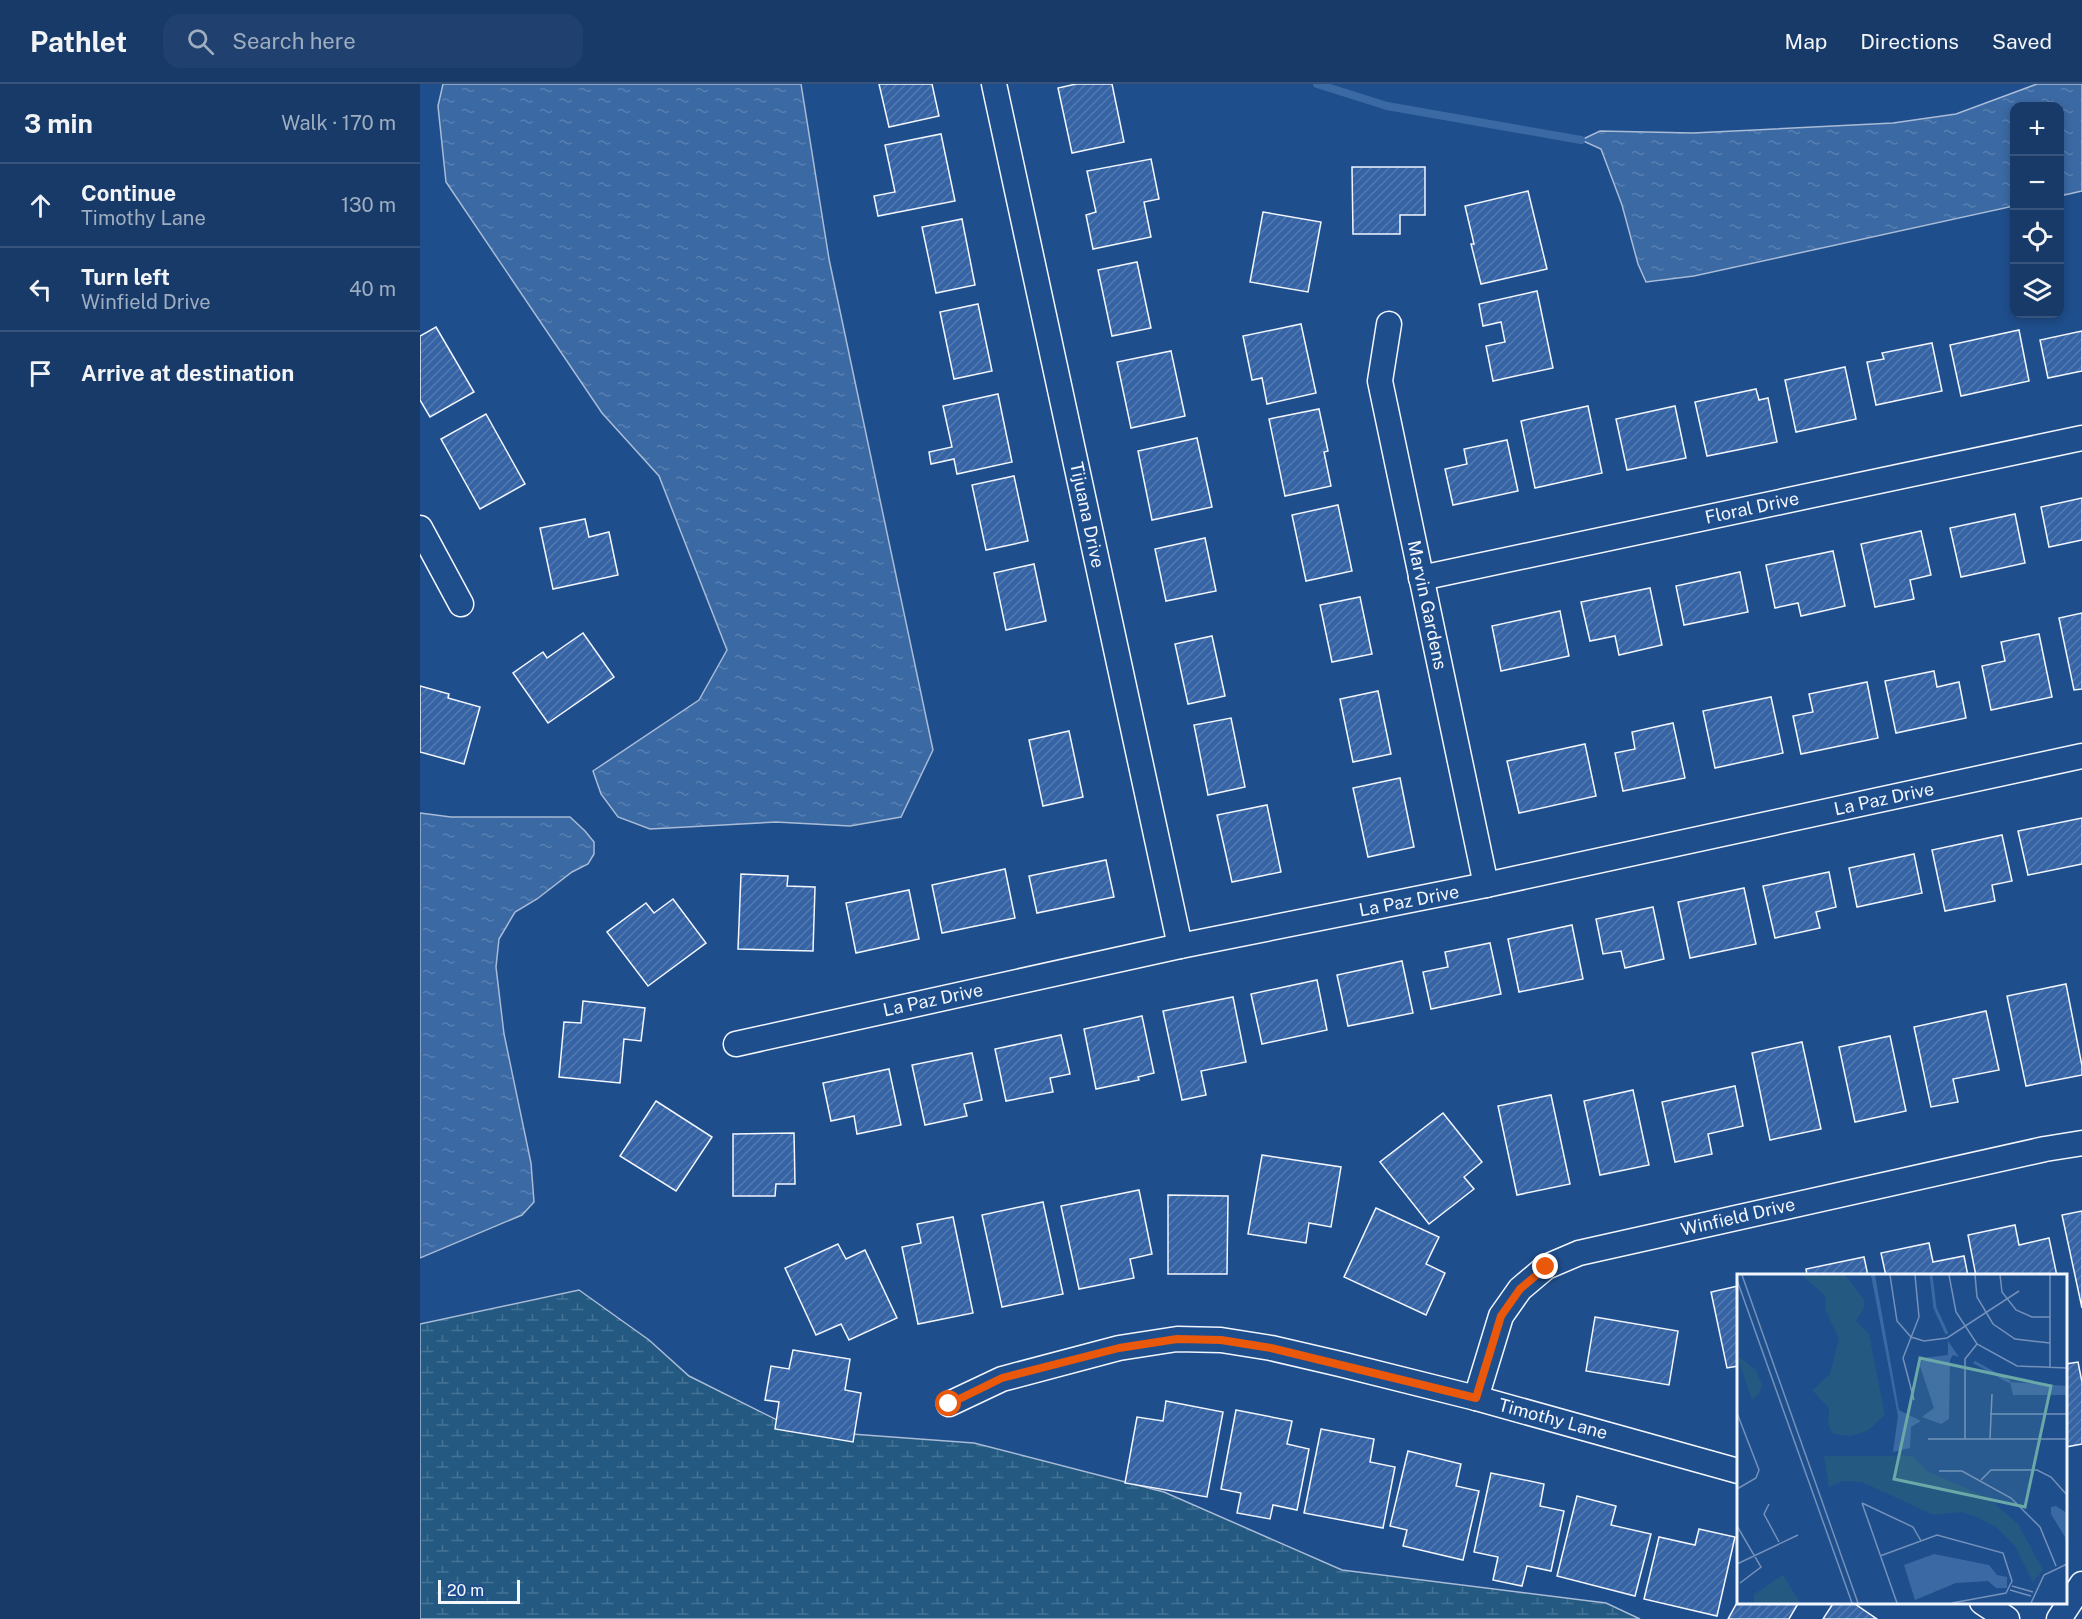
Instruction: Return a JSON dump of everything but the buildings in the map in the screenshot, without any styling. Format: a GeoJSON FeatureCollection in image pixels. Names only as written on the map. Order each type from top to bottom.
{"type":"FeatureCollection","features":[{"type":"Feature","properties":{"kind":"street","name":"Tijuana Drive"},"geometry":{"type":"LineString","coordinates":[[994,84],[1180,946]]}},
{"type":"Feature","properties":{"kind":"street","name":"Marvin Gardens"},"geometry":{"type":"LineString","coordinates":[[1389,324],[1380,381],[1486,885]]}},
{"type":"Feature","properties":{"kind":"street","name":"Floral Drive"},"geometry":{"type":"LineString","coordinates":[[1421,578],[2082,438]]}},
{"type":"Feature","properties":{"kind":"street"},"geometry":{"type":"LineString","coordinates":[[420,528],[461,604]]}},
{"type":"Feature","properties":{"kind":"street","name":"La Paz Drive"},"geometry":{"type":"LineString","coordinates":[[736,1044],[1180,946],[1486,885],[2082,756]]}},
{"type":"Feature","properties":{"kind":"street","name":"Winfield Drive"},"geometry":{"type":"LineString","coordinates":[[1476,1398],[1501,1316],[1520,1289],[1546,1267],[1591,1250],[2044,1149],[2082,1143]]}},
{"type":"Feature","properties":{"kind":"street","name":"Timothy Lane"},"geometry":{"type":"LineString","coordinates":[[949,1404],[1002,1378],[1119,1348],[1177,1339],[1221,1340],[1271,1348],[1476,1398],[1737,1471]]}},
{"type":"Feature","properties":{"kind":"street"},"geometry":{"type":"LineString","coordinates":[[2059,1619],[2082,1584]]}},
{"type":"Feature","properties":{"kind":"street"},"geometry":{"type":"LineString","coordinates":[[1985,1604],[2007,1619]]}},
{"type":"Feature","properties":{"kind":"green space"},"geometry":{"type":"Polygon","coordinates":[[[579,1290],[649,1340],[689,1376],[797,1430],[974,1443],[1164,1492],[1342,1570],[1606,1603],[1640,1619],[420,1619],[420,1324],[579,1290]]]}},
{"type":"Feature","properties":{"kind":"water"},"geometry":{"type":"Polygon","coordinates":[[[443,84],[801,84],[829,259],[933,750],[901,817],[850,826],[776,822],[650,829],[618,817],[601,794],[593,771],[699,700],[727,650],[659,476],[602,413],[446,182],[438,106],[443,84]]]}},
{"type":"Feature","properties":{"kind":"water"},"geometry":{"type":"Polygon","coordinates":[[[2037,84],[2082,84],[2082,191],[2064,195],[2064,102],[2010,102],[2010,207],[1694,276],[1646,282],[1638,264],[1622,205],[1601,149],[1581,140],[1600,131],[1693,133],[1893,123],[1956,114],[2037,84]]]}},
{"type":"Feature","properties":{"kind":"water"},"geometry":{"type":"Polygon","coordinates":[[[420,813],[451,817],[570,817],[594,842],[594,854],[588,864],[572,872],[537,899],[515,912],[499,939],[496,967],[504,1034],[531,1163],[534,1202],[522,1215],[420,1258],[420,813]]]}},
{"type":"Feature","properties":{"kind":"waterway"},"geometry":{"type":"LineString","coordinates":[[1317,84],[1387,106],[1581,140]]}},
{"type":"Feature","properties":{"kind":"route"},"geometry":{"type":"LineString","coordinates":[[949,1404],[1002,1378],[1119,1348],[1177,1339],[1221,1340],[1271,1348],[1476,1398],[1501,1316],[1520,1289],[1546,1267]]}}]}
